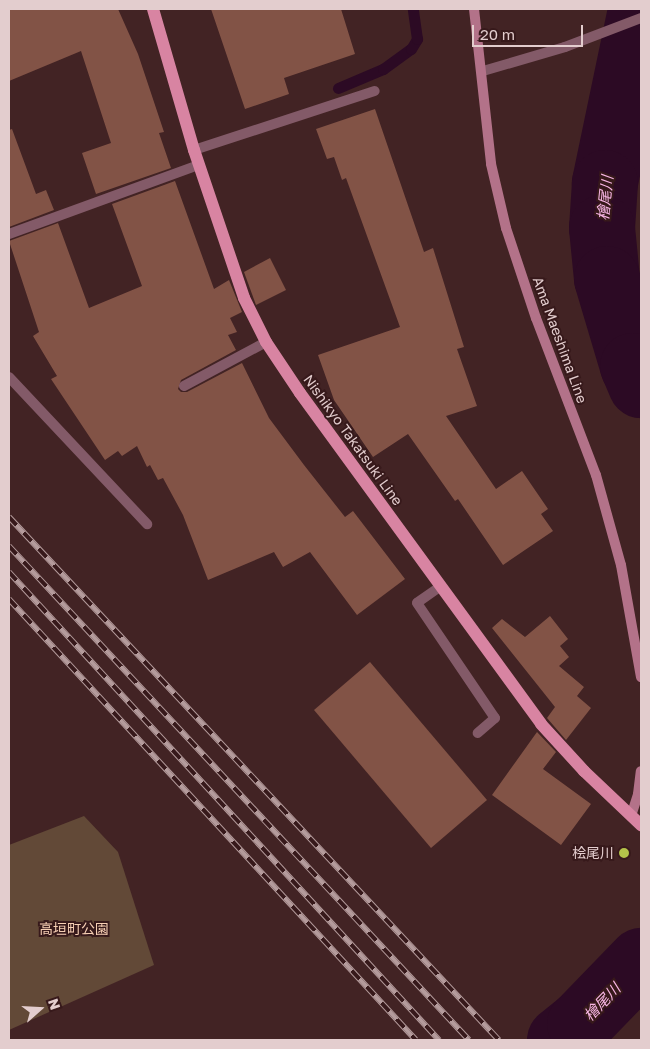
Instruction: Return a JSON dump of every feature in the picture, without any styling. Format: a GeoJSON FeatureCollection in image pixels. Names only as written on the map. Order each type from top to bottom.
{"type":"FeatureCollection","features":[{"type":"Feature","properties":{"kind":"main road","name":"Nishikyo Takatsuki Line"},"geometry":{"type":"LineString","coordinates":[[153,9],[194,150],[244,298],[266,342],[300,393],[542,724],[584,771],[641,825]]}},
{"type":"Feature","properties":{"kind":"main road","name":"Ama Maeshima Line"},"geometry":{"type":"LineString","coordinates":[[474,9],[483,71],[491,164],[506,228],[536,318],[596,474],[622,565],[641,677]]}},
{"type":"Feature","properties":{"kind":"main road"},"geometry":{"type":"LineString","coordinates":[[631,816],[638,794],[641,771]]}},
{"type":"Feature","properties":{"kind":"street"},"geometry":{"type":"LineString","coordinates":[[483,71],[565,47],[641,18]]}},
{"type":"Feature","properties":{"kind":"street"},"geometry":{"type":"LineString","coordinates":[[194,150],[374,91]]}},
{"type":"Feature","properties":{"kind":"street"},"geometry":{"type":"LineString","coordinates":[[9,234],[199,165]]}},
{"type":"Feature","properties":{"kind":"street"},"geometry":{"type":"LineString","coordinates":[[184,386],[266,342]]}},
{"type":"Feature","properties":{"kind":"street"},"geometry":{"type":"LineString","coordinates":[[9,377],[147,524]]}},
{"type":"Feature","properties":{"kind":"street"},"geometry":{"type":"LineString","coordinates":[[441,586],[417,604],[494,718],[478,733]]}},
{"type":"Feature","properties":{"kind":"green space","name":"高垣町公園"},"geometry":{"type":"Polygon","coordinates":[[[84,816],[118,852],[154,965],[9,1030],[9,845],[84,816]]]}},
{"type":"Feature","properties":{"kind":"building"},"geometry":{"type":"Polygon","coordinates":[[[9,9],[118,9],[138,54],[164,132],[159,133],[171,168],[96,194],[82,153],[111,143],[81,51],[9,81],[9,9]]]}},
{"type":"Feature","properties":{"kind":"building"},"geometry":{"type":"Polygon","coordinates":[[[211,9],[341,9],[355,54],[284,78],[289,94],[245,109],[211,9]]]}},
{"type":"Feature","properties":{"kind":"building"},"geometry":{"type":"Polygon","coordinates":[[[375,109],[424,252],[433,248],[464,347],[457,349],[477,406],[446,416],[496,489],[522,471],[548,509],[541,514],[553,531],[503,565],[458,499],[455,501],[408,434],[373,457],[334,400],[318,355],[400,327],[346,178],[342,180],[334,157],[327,159],[316,129],[375,109]]]}},
{"type":"Feature","properties":{"kind":"building"},"geometry":{"type":"Polygon","coordinates":[[[12,129],[36,194],[46,190],[54,210],[9,227],[9,130],[12,129]]]}},
{"type":"Feature","properties":{"kind":"building"},"geometry":{"type":"Polygon","coordinates":[[[175,181],[214,289],[229,280],[242,312],[230,318],[237,332],[228,335],[236,350],[181,380],[178,389],[181,392],[187,392],[242,363],[269,418],[304,465],[345,517],[353,511],[405,579],[357,615],[310,552],[283,567],[274,552],[208,580],[183,515],[163,478],[158,480],[150,465],[147,467],[137,446],[122,456],[118,451],[105,460],[51,379],[57,376],[33,336],[39,332],[9,241],[58,223],[89,308],[142,286],[112,204],[175,181]]]}},
{"type":"Feature","properties":{"kind":"building"},"geometry":{"type":"Polygon","coordinates":[[[270,258],[286,290],[256,305],[244,272],[270,258]]]}},
{"type":"Feature","properties":{"kind":"building"},"geometry":{"type":"Polygon","coordinates":[[[550,616],[568,639],[560,646],[569,657],[559,666],[584,687],[577,696],[591,708],[566,740],[547,718],[555,707],[492,628],[502,619],[525,637],[550,616]]]}},
{"type":"Feature","properties":{"kind":"building"},"geometry":{"type":"Polygon","coordinates":[[[370,662],[487,800],[431,848],[314,710],[370,662]]]}},
{"type":"Feature","properties":{"kind":"building"},"geometry":{"type":"Polygon","coordinates":[[[537,732],[556,752],[543,769],[591,804],[561,845],[492,795],[537,732]]]}},
{"type":"Feature","properties":{"kind":"waterway"},"geometry":{"type":"LineString","coordinates":[[338,88],[383,69],[411,49],[417,39],[413,9]]}},
{"type":"Feature","properties":{"kind":"waterway","name":"檜尾川"},"geometry":{"type":"LineString","coordinates":[[641,10],[605,183],[602,228],[607,279],[633,366],[641,385]]}},
{"type":"Feature","properties":{"kind":"waterway","name":"檜尾川"},"geometry":{"type":"LineString","coordinates":[[560,1040],[580,1024],[641,961]]}},
{"type":"Feature","properties":{"kind":"railway"},"geometry":{"type":"LineString","coordinates":[[9,517],[499,1040]]}},
{"type":"Feature","properties":{"kind":"railway"},"geometry":{"type":"LineString","coordinates":[[9,546],[469,1040]]}},
{"type":"Feature","properties":{"kind":"railway"},"geometry":{"type":"LineString","coordinates":[[9,572],[439,1040]]}},
{"type":"Feature","properties":{"kind":"railway"},"geometry":{"type":"LineString","coordinates":[[9,599],[416,1040]]}},
{"type":"Feature","properties":{"kind":"place","name":"桧尾川"},"geometry":{"type":"Point","coordinates":[624,853]}}]}
